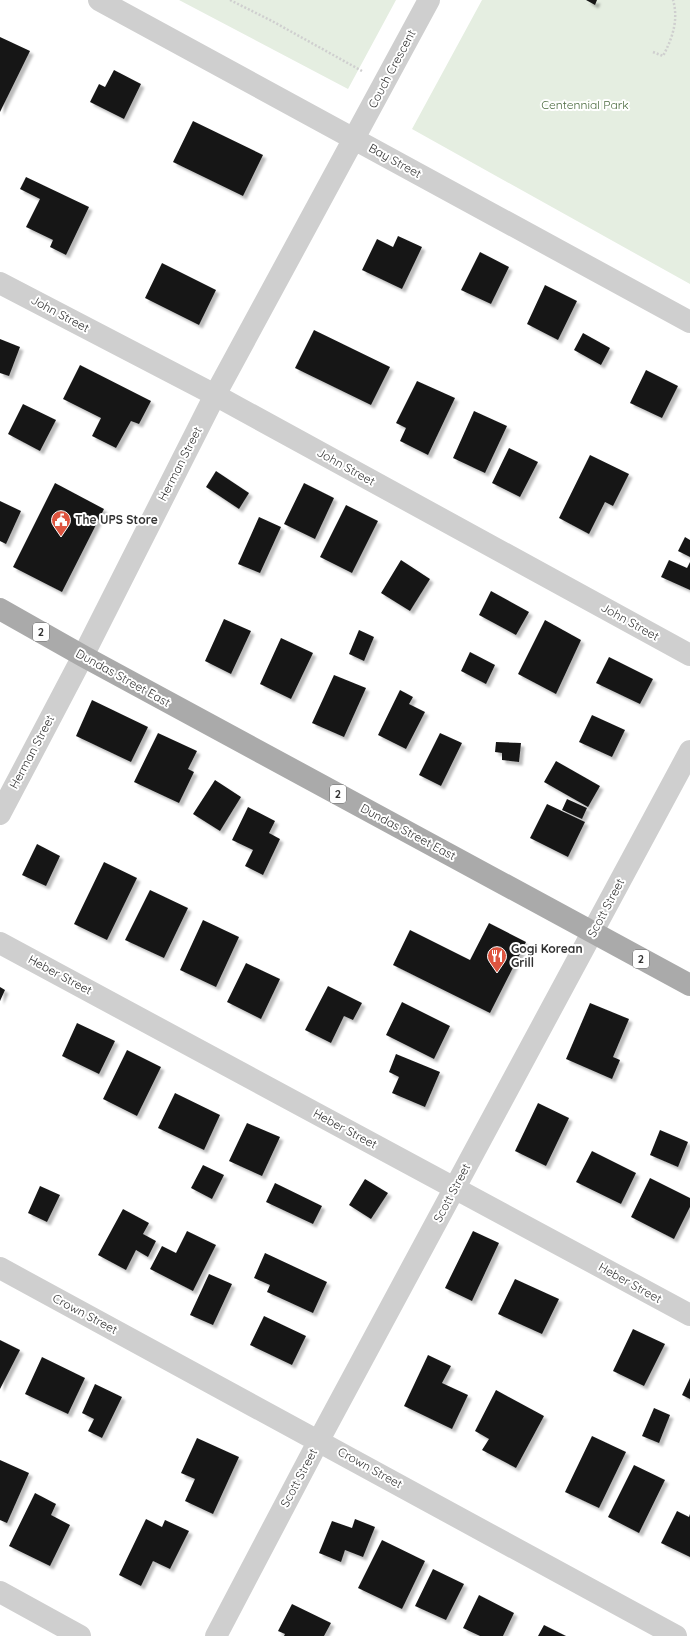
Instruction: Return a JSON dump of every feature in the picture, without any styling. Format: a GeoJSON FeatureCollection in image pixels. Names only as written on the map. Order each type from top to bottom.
{"type":"FeatureCollection","features":[{"type":"Feature","properties":{"kind":"main road","name":"Dundas Street East"},"geometry":{"type":"LineString","coordinates":[[0,609],[82,656],[690,985]]}},
{"type":"Feature","properties":{"kind":"street","name":"Bay Street"},"geometry":{"type":"LineString","coordinates":[[99,0],[690,322]]}},
{"type":"Feature","properties":{"kind":"street","name":"Couch Crescent"},"geometry":{"type":"LineString","coordinates":[[354,139],[429,0]]}},
{"type":"Feature","properties":{"kind":"street","name":"Herman Street"},"geometry":{"type":"LineString","coordinates":[[0,814],[215,395],[354,139]]}},
{"type":"Feature","properties":{"kind":"street","name":"John Street"},"geometry":{"type":"LineString","coordinates":[[0,283],[215,395],[690,655]]}},
{"type":"Feature","properties":{"kind":"street","name":"Scott Street"},"geometry":{"type":"LineString","coordinates":[[216,1636],[319,1440],[690,751]]}},
{"type":"Feature","properties":{"kind":"street","name":"Heber Street"},"geometry":{"type":"LineString","coordinates":[[0,943],[690,1315]]}},
{"type":"Feature","properties":{"kind":"street","name":"Crown Street"},"geometry":{"type":"LineString","coordinates":[[0,1268],[319,1440],[676,1636]]}},
{"type":"Feature","properties":{"kind":"street"},"geometry":{"type":"LineString","coordinates":[[0,1592],[80,1636]]}},
{"type":"Feature","properties":{"kind":"path"},"geometry":{"type":"LineString","coordinates":[[230,0],[272,21],[364,73]]}},
{"type":"Feature","properties":{"kind":"path"},"geometry":{"type":"LineString","coordinates":[[654,52],[662,56],[670,41],[675,24],[675,6],[673,0]]}},
{"type":"Feature","properties":{"kind":"green space"},"geometry":{"type":"Polygon","coordinates":[[[179,0],[396,0],[348,89],[179,0]]]}},
{"type":"Feature","properties":{"kind":"green space","name":"Centennial Park"},"geometry":{"type":"Polygon","coordinates":[[[482,0],[690,0],[690,284],[412,129],[482,0]]]}},
{"type":"Feature","properties":{"kind":"building"},"geometry":{"type":"Polygon","coordinates":[[[586,0],[597,0],[595,5],[586,0]]]}},
{"type":"Feature","properties":{"kind":"building"},"geometry":{"type":"Polygon","coordinates":[[[0,37],[30,51],[0,112],[0,37]]]}},
{"type":"Feature","properties":{"kind":"building"},"geometry":{"type":"Polygon","coordinates":[[[114,70],[141,84],[124,119],[90,102],[99,84],[105,87],[114,70]]]}},
{"type":"Feature","properties":{"kind":"building"},"geometry":{"type":"Polygon","coordinates":[[[193,121],[263,155],[243,196],[173,162],[193,121]]]}},
{"type":"Feature","properties":{"kind":"building"},"geometry":{"type":"Polygon","coordinates":[[[26,177],[89,207],[66,255],[50,247],[53,240],[26,227],[40,199],[20,189],[26,177]]]}},
{"type":"Feature","properties":{"kind":"building"},"geometry":{"type":"Polygon","coordinates":[[[398,236],[422,247],[402,289],[362,270],[377,239],[393,247],[398,236]]]}},
{"type":"Feature","properties":{"kind":"building"},"geometry":{"type":"Polygon","coordinates":[[[480,252],[509,267],[491,304],[461,290],[480,252]]]}},
{"type":"Feature","properties":{"kind":"building"},"geometry":{"type":"Polygon","coordinates":[[[162,263],[216,290],[199,325],[145,298],[162,263]]]}},
{"type":"Feature","properties":{"kind":"building"},"geometry":{"type":"Polygon","coordinates":[[[545,285],[577,301],[558,340],[527,324],[545,285]]]}},
{"type":"Feature","properties":{"kind":"building"},"geometry":{"type":"Polygon","coordinates":[[[314,330],[390,367],[371,405],[295,368],[314,330]]]}},
{"type":"Feature","properties":{"kind":"building"},"geometry":{"type":"Polygon","coordinates":[[[583,333],[610,348],[601,365],[574,350],[583,333]]]}},
{"type":"Feature","properties":{"kind":"building"},"geometry":{"type":"Polygon","coordinates":[[[0,339],[20,347],[9,376],[0,373],[0,339]]]}},
{"type":"Feature","properties":{"kind":"building"},"geometry":{"type":"Polygon","coordinates":[[[80,365],[151,401],[139,424],[131,421],[116,448],[92,436],[101,418],[63,399],[80,365]]]}},
{"type":"Feature","properties":{"kind":"building"},"geometry":{"type":"Polygon","coordinates":[[[646,370],[678,386],[662,418],[630,403],[646,370]]]}},
{"type":"Feature","properties":{"kind":"building"},"geometry":{"type":"Polygon","coordinates":[[[417,381],[455,398],[428,455],[400,441],[406,428],[396,423],[417,381]]]}},
{"type":"Feature","properties":{"kind":"building"},"geometry":{"type":"Polygon","coordinates":[[[23,404],[56,420],[40,451],[8,434],[23,404]]]}},
{"type":"Feature","properties":{"kind":"building"},"geometry":{"type":"Polygon","coordinates":[[[474,411],[507,426],[485,473],[453,458],[474,411]]]}},
{"type":"Feature","properties":{"kind":"building"},"geometry":{"type":"Polygon","coordinates":[[[509,448],[538,462],[520,497],[492,483],[509,448]]]}},
{"type":"Feature","properties":{"kind":"building"},"geometry":{"type":"Polygon","coordinates":[[[590,455],[629,474],[613,506],[605,502],[589,534],[559,518],[590,455]]]}},
{"type":"Feature","properties":{"kind":"building"},"geometry":{"type":"Polygon","coordinates":[[[216,471],[249,493],[239,509],[206,487],[216,471]]]}},
{"type":"Feature","properties":{"kind":"building"},"geometry":{"type":"Polygon","coordinates":[[[55,483],[104,509],[62,592],[13,567],[55,483]]]}},
{"type":"Feature","properties":{"kind":"building"},"geometry":{"type":"Polygon","coordinates":[[[304,483],[334,498],[315,539],[284,524],[304,483]]]}},
{"type":"Feature","properties":{"kind":"building"},"geometry":{"type":"Polygon","coordinates":[[[0,501],[21,511],[6,544],[0,541],[0,501]]]}},
{"type":"Feature","properties":{"kind":"building"},"geometry":{"type":"Polygon","coordinates":[[[346,505],[378,521],[352,573],[320,557],[346,505]]]}},
{"type":"Feature","properties":{"kind":"building"},"geometry":{"type":"Polygon","coordinates":[[[259,517],[281,527],[260,573],[238,564],[259,517]]]}},
{"type":"Feature","properties":{"kind":"building"},"geometry":{"type":"Polygon","coordinates":[[[685,537],[690,540],[690,557],[678,551],[685,537]]]}},
{"type":"Feature","properties":{"kind":"building"},"geometry":{"type":"Polygon","coordinates":[[[401,560],[430,579],[410,611],[381,593],[401,560]]]}},
{"type":"Feature","properties":{"kind":"building"},"geometry":{"type":"Polygon","coordinates":[[[669,560],[687,568],[690,562],[690,590],[661,577],[669,560]]]}},
{"type":"Feature","properties":{"kind":"building"},"geometry":{"type":"Polygon","coordinates":[[[491,591],[529,612],[516,635],[479,615],[491,591]]]}},
{"type":"Feature","properties":{"kind":"building"},"geometry":{"type":"Polygon","coordinates":[[[224,619],[251,631],[231,674],[205,661],[224,619]]]}},
{"type":"Feature","properties":{"kind":"building"},"geometry":{"type":"Polygon","coordinates":[[[545,620],[581,640],[556,694],[518,674],[545,620]]]}},
{"type":"Feature","properties":{"kind":"building"},"geometry":{"type":"Polygon","coordinates":[[[359,630],[374,637],[364,661],[349,654],[359,630]]]}},
{"type":"Feature","properties":{"kind":"building"},"geometry":{"type":"Polygon","coordinates":[[[281,638],[313,653],[291,699],[260,684],[281,638]]]}},
{"type":"Feature","properties":{"kind":"building"},"geometry":{"type":"Polygon","coordinates":[[[470,652],[495,665],[486,684],[461,671],[470,652]]]}},
{"type":"Feature","properties":{"kind":"building"},"geometry":{"type":"Polygon","coordinates":[[[609,657],[653,679],[640,704],[596,683],[609,657]]]}},
{"type":"Feature","properties":{"kind":"building"},"geometry":{"type":"Polygon","coordinates":[[[334,675],[366,688],[344,737],[312,723],[334,675]]]}},
{"type":"Feature","properties":{"kind":"building"},"geometry":{"type":"Polygon","coordinates":[[[400,690],[413,697],[409,704],[425,712],[406,749],[378,735],[400,690]]]}},
{"type":"Feature","properties":{"kind":"building"},"geometry":{"type":"Polygon","coordinates":[[[92,700],[148,727],[131,762],[76,736],[92,700]]]}},
{"type":"Feature","properties":{"kind":"building"},"geometry":{"type":"Polygon","coordinates":[[[592,715],[625,730],[612,757],[579,742],[592,715]]]}},
{"type":"Feature","properties":{"kind":"building"},"geometry":{"type":"Polygon","coordinates":[[[158,733],[197,751],[188,769],[194,772],[179,803],[134,782],[158,733]]]}},
{"type":"Feature","properties":{"kind":"building"},"geometry":{"type":"Polygon","coordinates":[[[440,733],[462,743],[441,786],[419,775],[440,733]]]}},
{"type":"Feature","properties":{"kind":"building"},"geometry":{"type":"Polygon","coordinates":[[[496,742],[521,743],[519,762],[502,760],[502,753],[495,752],[496,742]]]}},
{"type":"Feature","properties":{"kind":"building"},"geometry":{"type":"Polygon","coordinates":[[[556,761],[600,786],[588,807],[544,782],[556,761]]]}},
{"type":"Feature","properties":{"kind":"building"},"geometry":{"type":"Polygon","coordinates":[[[215,780],[241,797],[220,831],[193,814],[215,780]]]}},
{"type":"Feature","properties":{"kind":"building"},"geometry":{"type":"Polygon","coordinates":[[[567,799],[587,808],[582,819],[562,810],[567,799]]]}},
{"type":"Feature","properties":{"kind":"building"},"geometry":{"type":"Polygon","coordinates":[[[547,804],[585,822],[568,857],[530,838],[547,804]]]}},
{"type":"Feature","properties":{"kind":"building"},"geometry":{"type":"Polygon","coordinates":[[[248,807],[275,821],[269,833],[280,839],[263,875],[245,866],[253,850],[232,840],[248,807]]]}},
{"type":"Feature","properties":{"kind":"building"},"geometry":{"type":"Polygon","coordinates":[[[37,844],[60,856],[46,886],[22,875],[37,844]]]}},
{"type":"Feature","properties":{"kind":"building"},"geometry":{"type":"Polygon","coordinates":[[[104,862],[137,878],[107,940],[74,924],[104,862]]]}},
{"type":"Feature","properties":{"kind":"building"},"geometry":{"type":"Polygon","coordinates":[[[150,890],[188,908],[164,958],[125,940],[150,890]]]}},
{"type":"Feature","properties":{"kind":"building"},"geometry":{"type":"Polygon","coordinates":[[[203,920],[239,937],[216,987],[180,970],[203,920]]]}},
{"type":"Feature","properties":{"kind":"building"},"geometry":{"type":"Polygon","coordinates":[[[489,923],[526,942],[490,1013],[393,965],[410,930],[470,960],[489,923]]]}},
{"type":"Feature","properties":{"kind":"building"},"geometry":{"type":"Polygon","coordinates":[[[246,963],[280,979],[261,1019],[227,1002],[246,963]]]}},
{"type":"Feature","properties":{"kind":"building"},"geometry":{"type":"Polygon","coordinates":[[[328,986],[362,1003],[353,1020],[344,1016],[331,1043],[305,1030],[328,986]]]}},
{"type":"Feature","properties":{"kind":"building"},"geometry":{"type":"Polygon","coordinates":[[[0,987],[5,990],[0,1001],[0,987]]]}},
{"type":"Feature","properties":{"kind":"building"},"geometry":{"type":"Polygon","coordinates":[[[402,1002],[450,1026],[434,1059],[386,1035],[402,1002]]]}},
{"type":"Feature","properties":{"kind":"building"},"geometry":{"type":"Polygon","coordinates":[[[590,1003],[629,1019],[613,1057],[620,1060],[612,1079],[566,1059],[590,1003]]]}},
{"type":"Feature","properties":{"kind":"building"},"geometry":{"type":"Polygon","coordinates":[[[77,1023],[115,1041],[99,1074],[62,1056],[77,1023]]]}},
{"type":"Feature","properties":{"kind":"building"},"geometry":{"type":"Polygon","coordinates":[[[127,1050],[161,1067],[137,1116],[103,1099],[127,1050]]]}},
{"type":"Feature","properties":{"kind":"building"},"geometry":{"type":"Polygon","coordinates":[[[396,1054],[440,1072],[425,1107],[392,1093],[399,1077],[389,1072],[396,1054]]]}},
{"type":"Feature","properties":{"kind":"building"},"geometry":{"type":"Polygon","coordinates":[[[175,1093],[220,1115],[204,1150],[158,1128],[175,1093]]]}},
{"type":"Feature","properties":{"kind":"building"},"geometry":{"type":"Polygon","coordinates":[[[538,1103],[569,1118],[546,1166],[515,1151],[538,1103]]]}},
{"type":"Feature","properties":{"kind":"building"},"geometry":{"type":"Polygon","coordinates":[[[247,1123],[280,1137],[262,1176],[229,1161],[247,1123]]]}},
{"type":"Feature","properties":{"kind":"building"},"geometry":{"type":"Polygon","coordinates":[[[660,1130],[688,1142],[678,1167],[650,1155],[660,1130]]]}},
{"type":"Feature","properties":{"kind":"building"},"geometry":{"type":"Polygon","coordinates":[[[592,1151],[636,1173],[621,1204],[576,1182],[592,1151]]]}},
{"type":"Feature","properties":{"kind":"building"},"geometry":{"type":"Polygon","coordinates":[[[203,1165],[224,1175],[212,1199],[191,1188],[203,1165]]]}},
{"type":"Feature","properties":{"kind":"building"},"geometry":{"type":"Polygon","coordinates":[[[650,1178],[690,1198],[690,1207],[674,1239],[631,1217],[650,1178]]]}},
{"type":"Feature","properties":{"kind":"building"},"geometry":{"type":"Polygon","coordinates":[[[365,1179],[388,1193],[371,1219],[349,1205],[365,1179]]]}},
{"type":"Feature","properties":{"kind":"building"},"geometry":{"type":"Polygon","coordinates":[[[275,1183],[322,1206],[313,1224],[266,1202],[275,1183]]]}},
{"type":"Feature","properties":{"kind":"building"},"geometry":{"type":"Polygon","coordinates":[[[40,1186],[60,1195],[47,1222],[28,1213],[40,1186]]]}},
{"type":"Feature","properties":{"kind":"building"},"geometry":{"type":"Polygon","coordinates":[[[123,1209],[149,1223],[143,1234],[156,1241],[148,1257],[136,1250],[126,1270],[98,1255],[123,1209]]]}},
{"type":"Feature","properties":{"kind":"building"},"geometry":{"type":"Polygon","coordinates":[[[187,1231],[216,1245],[193,1291],[150,1269],[162,1246],[176,1253],[187,1231]]]}},
{"type":"Feature","properties":{"kind":"building"},"geometry":{"type":"Polygon","coordinates":[[[473,1231],[499,1243],[472,1301],[445,1288],[473,1231]]]}},
{"type":"Feature","properties":{"kind":"building"},"geometry":{"type":"Polygon","coordinates":[[[265,1253],[327,1282],[313,1313],[267,1292],[270,1285],[254,1278],[265,1253]]]}},
{"type":"Feature","properties":{"kind":"building"},"geometry":{"type":"Polygon","coordinates":[[[209,1274],[232,1284],[213,1325],[190,1315],[209,1274]]]}},
{"type":"Feature","properties":{"kind":"building"},"geometry":{"type":"Polygon","coordinates":[[[515,1279],[559,1299],[542,1334],[498,1314],[515,1279]]]}},
{"type":"Feature","properties":{"kind":"building"},"geometry":{"type":"Polygon","coordinates":[[[264,1316],[306,1336],[292,1365],[250,1345],[264,1316]]]}},
{"type":"Feature","properties":{"kind":"building"},"geometry":{"type":"Polygon","coordinates":[[[633,1329],[665,1344],[644,1386],[613,1371],[633,1329]]]}},
{"type":"Feature","properties":{"kind":"building"},"geometry":{"type":"Polygon","coordinates":[[[0,1340],[20,1350],[0,1389],[0,1340]]]}},
{"type":"Feature","properties":{"kind":"building"},"geometry":{"type":"Polygon","coordinates":[[[428,1355],[451,1366],[442,1383],[468,1395],[452,1429],[404,1406],[428,1355]]]}},
{"type":"Feature","properties":{"kind":"building"},"geometry":{"type":"Polygon","coordinates":[[[42,1357],[85,1378],[68,1414],[25,1394],[42,1357]]]}},
{"type":"Feature","properties":{"kind":"building"},"geometry":{"type":"Polygon","coordinates":[[[690,1378],[690,1399],[682,1395],[690,1378]]]}},
{"type":"Feature","properties":{"kind":"building"},"geometry":{"type":"Polygon","coordinates":[[[95,1384],[122,1397],[102,1438],[88,1431],[94,1419],[82,1413],[95,1384]]]}},
{"type":"Feature","properties":{"kind":"building"},"geometry":{"type":"Polygon","coordinates":[[[496,1390],[544,1416],[516,1468],[482,1450],[489,1439],[475,1431],[496,1390]]]}},
{"type":"Feature","properties":{"kind":"building"},"geometry":{"type":"Polygon","coordinates":[[[654,1408],[670,1415],[659,1443],[642,1436],[654,1408]]]}},
{"type":"Feature","properties":{"kind":"building"},"geometry":{"type":"Polygon","coordinates":[[[592,1436],[626,1452],[599,1508],[565,1492],[592,1436]]]}},
{"type":"Feature","properties":{"kind":"building"},"geometry":{"type":"Polygon","coordinates":[[[197,1438],[239,1457],[213,1514],[185,1501],[195,1479],[181,1473],[197,1438]]]}},
{"type":"Feature","properties":{"kind":"building"},"geometry":{"type":"Polygon","coordinates":[[[0,1460],[29,1473],[7,1523],[0,1520],[0,1460]]]}},
{"type":"Feature","properties":{"kind":"building"},"geometry":{"type":"Polygon","coordinates":[[[634,1465],[665,1480],[639,1533],[608,1517],[634,1465]]]}},
{"type":"Feature","properties":{"kind":"building"},"geometry":{"type":"Polygon","coordinates":[[[35,1493],[56,1504],[51,1515],[70,1525],[50,1566],[9,1546],[35,1493]]]}},
{"type":"Feature","properties":{"kind":"building"},"geometry":{"type":"Polygon","coordinates":[[[677,1511],[689,1517],[690,1514],[690,1557],[661,1543],[677,1511]]]}},
{"type":"Feature","properties":{"kind":"building"},"geometry":{"type":"Polygon","coordinates":[[[146,1519],[162,1527],[165,1520],[189,1531],[170,1569],[153,1561],[141,1586],[119,1575],[146,1519]]]}},
{"type":"Feature","properties":{"kind":"building"},"geometry":{"type":"Polygon","coordinates":[[[355,1519],[375,1527],[363,1557],[345,1550],[341,1562],[319,1553],[332,1521],[352,1528],[355,1519]]]}},
{"type":"Feature","properties":{"kind":"building"},"geometry":{"type":"Polygon","coordinates":[[[382,1540],[425,1561],[402,1609],[358,1588],[382,1540]]]}},
{"type":"Feature","properties":{"kind":"building"},"geometry":{"type":"Polygon","coordinates":[[[433,1569],[464,1584],[446,1620],[415,1606],[433,1569]]]}},
{"type":"Feature","properties":{"kind":"building"},"geometry":{"type":"Polygon","coordinates":[[[479,1595],[514,1613],[503,1636],[480,1636],[463,1628],[479,1595]]]}},
{"type":"Feature","properties":{"kind":"building"},"geometry":{"type":"Polygon","coordinates":[[[292,1604],[331,1623],[324,1636],[284,1636],[285,1634],[278,1631],[292,1604]]]}},
{"type":"Feature","properties":{"kind":"building"},"geometry":{"type":"Polygon","coordinates":[[[544,1625],[566,1636],[538,1636],[544,1625]]]}},
{"type":"Feature","properties":{"kind":"place","name":"The UPS Store"},"geometry":{"type":"Point","coordinates":[61,537]}},
{"type":"Feature","properties":{"kind":"place","name":"Gogi Korean Grill"},"geometry":{"type":"Point","coordinates":[497,973]}}]}
